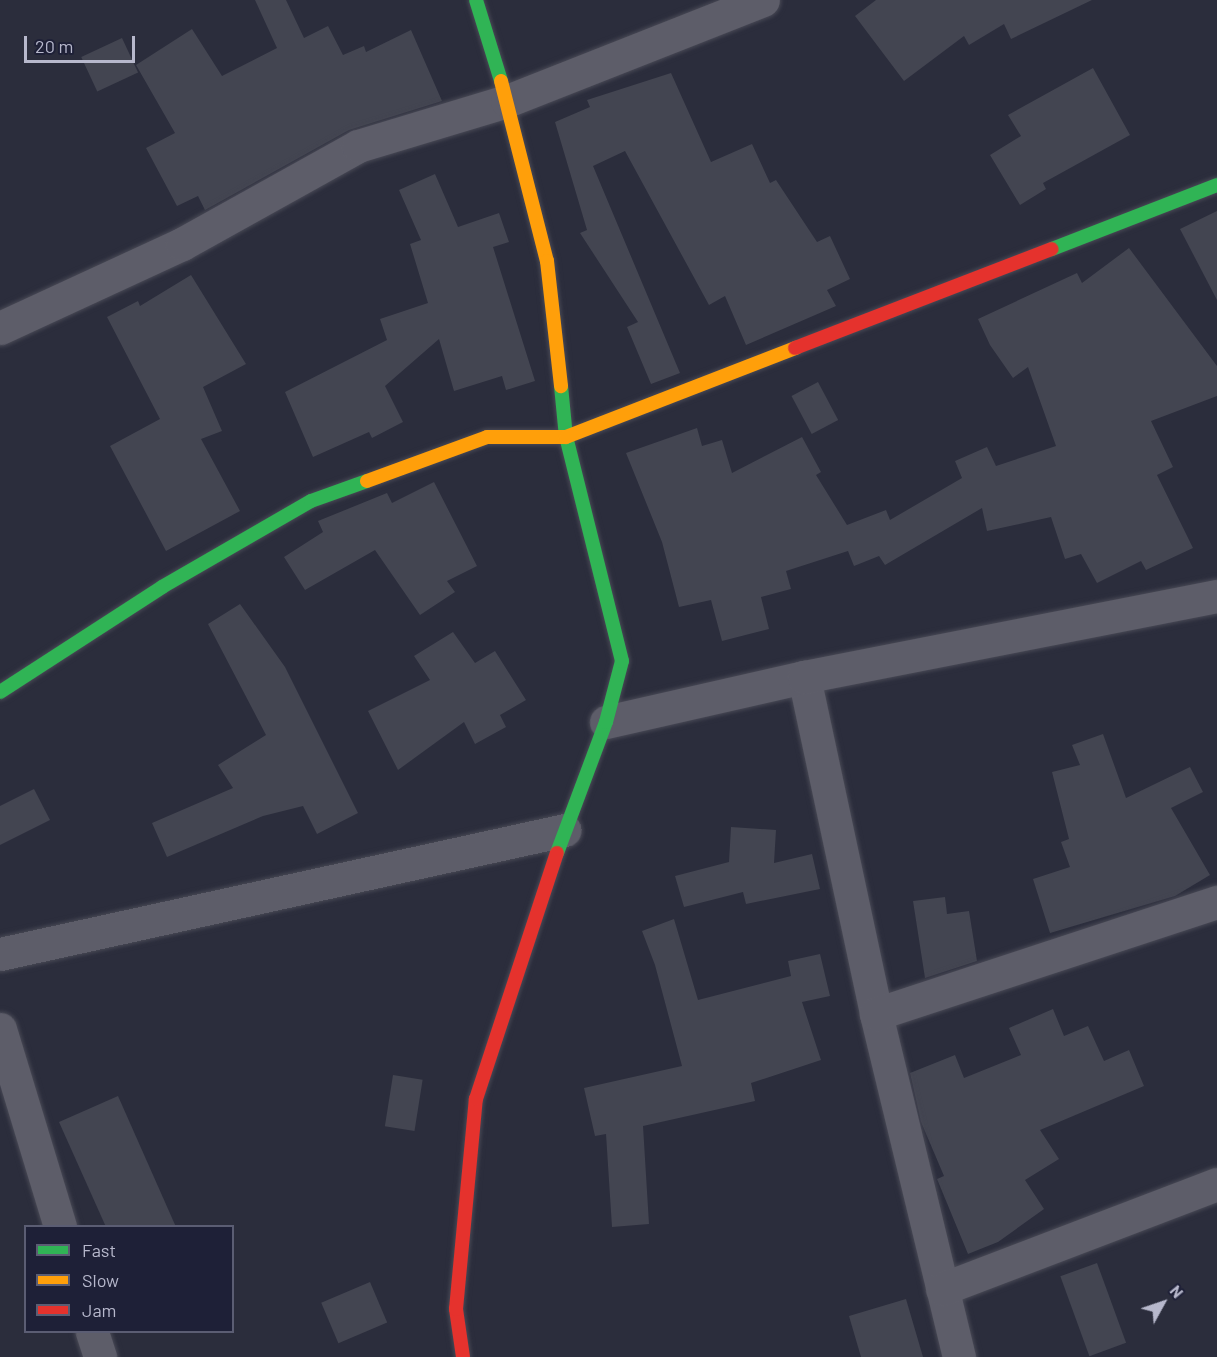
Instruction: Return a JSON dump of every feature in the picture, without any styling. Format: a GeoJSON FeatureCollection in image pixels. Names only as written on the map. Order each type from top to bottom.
{"type":"FeatureCollection","features":[{"type":"Feature","properties":{"kind":"street"},"geometry":{"type":"LineString","coordinates":[[463,1357],[456,1309],[476,1099],[565,830],[606,722],[621,661],[566,437],[547,261],[507,101],[476,0]]}},
{"type":"Feature","properties":{"kind":"street"},"geometry":{"type":"LineString","coordinates":[[0,328],[182,244],[358,146],[507,101],[763,0]]}},
{"type":"Feature","properties":{"kind":"street"},"geometry":{"type":"LineString","coordinates":[[0,692],[162,587],[311,501],[487,437],[566,437],[1217,185]]}},
{"type":"Feature","properties":{"kind":"street"},"geometry":{"type":"LineString","coordinates":[[606,722],[804,677],[1217,596]]}},
{"type":"Feature","properties":{"kind":"street"},"geometry":{"type":"LineString","coordinates":[[804,677],[876,1014],[958,1357]]}},
{"type":"Feature","properties":{"kind":"street"},"geometry":{"type":"LineString","coordinates":[[0,954],[565,830]]}},
{"type":"Feature","properties":{"kind":"street"},"geometry":{"type":"LineString","coordinates":[[876,1014],[1217,902]]}},
{"type":"Feature","properties":{"kind":"street"},"geometry":{"type":"LineString","coordinates":[[0,1029],[59,1225]]}},
{"type":"Feature","properties":{"kind":"street"},"geometry":{"type":"LineString","coordinates":[[942,1289],[1217,1184]]}},
{"type":"Feature","properties":{"kind":"street"},"geometry":{"type":"LineString","coordinates":[[92,1333],[100,1357]]}},
{"type":"Feature","properties":{"kind":"building"},"geometry":{"type":"Polygon","coordinates":[[[255,0],[286,0],[304,38],[328,26],[343,55],[364,46],[366,52],[411,30],[442,101],[349,130],[205,210],[198,196],[177,206],[146,148],[175,133],[136,65],[192,29],[222,76],[277,48],[255,0]]]}},
{"type":"Feature","properties":{"kind":"building"},"geometry":{"type":"Polygon","coordinates":[[[876,0],[1092,0],[1011,39],[1004,24],[969,45],[964,36],[904,81],[855,16],[876,0]]]}},
{"type":"Feature","properties":{"kind":"building"},"geometry":{"type":"Polygon","coordinates":[[[122,38],[138,72],[97,91],[81,57],[122,38]]]}},
{"type":"Feature","properties":{"kind":"building"},"geometry":{"type":"Polygon","coordinates":[[[1093,68],[1130,135],[1043,183],[1046,189],[1020,205],[990,155],[1021,136],[1008,115],[1093,68]]]}},
{"type":"Feature","properties":{"kind":"building"},"geometry":{"type":"Polygon","coordinates":[[[671,73],[711,162],[752,144],[770,183],[776,180],[817,242],[830,236],[850,279],[827,290],[836,306],[746,345],[725,296],[709,305],[625,151],[593,166],[680,373],[651,384],[627,327],[638,322],[580,233],[587,230],[555,122],[590,107],[587,100],[671,73]]]}},
{"type":"Feature","properties":{"kind":"building"},"geometry":{"type":"Polygon","coordinates":[[[435,174],[458,227],[499,213],[509,242],[493,247],[535,381],[506,390],[502,376],[454,391],[439,339],[385,386],[403,422],[372,438],[369,432],[313,457],[285,392],[387,340],[380,319],[428,303],[410,244],[421,240],[399,190],[435,174]]]}},
{"type":"Feature","properties":{"kind":"building"},"geometry":{"type":"Polygon","coordinates":[[[1217,211],[1217,300],[1180,229],[1217,211]]]}},
{"type":"Feature","properties":{"kind":"building"},"geometry":{"type":"Polygon","coordinates":[[[1129,248],[1217,366],[1217,396],[1151,421],[1173,467],[1157,475],[1193,548],[1146,570],[1141,561],[1097,583],[1081,554],[1065,559],[1051,517],[987,531],[982,508],[885,565],[879,556],[854,566],[848,551],[786,571],[791,589],[761,597],[769,629],[722,641],[711,600],[679,607],[662,542],[626,453],[697,428],[702,446],[722,440],[732,473],[802,437],[821,472],[816,475],[847,525],[886,510],[890,520],[962,478],[955,461],[987,447],[996,466],[1056,446],[1028,367],[1013,378],[990,345],[978,319],[1077,273],[1082,283],[1129,248]]]}},
{"type":"Feature","properties":{"kind":"building"},"geometry":{"type":"Polygon","coordinates":[[[191,275],[246,364],[203,387],[222,431],[201,439],[240,511],[166,551],[110,446],[160,419],[107,317],[138,301],[140,306],[191,275]]]}},
{"type":"Feature","properties":{"kind":"building"},"geometry":{"type":"Polygon","coordinates":[[[818,382],[838,420],[812,434],[792,396],[818,382]]]}},
{"type":"Feature","properties":{"kind":"building"},"geometry":{"type":"Polygon","coordinates":[[[434,482],[477,566],[447,581],[455,592],[420,615],[375,550],[305,590],[284,557],[323,532],[318,521],[387,493],[392,503],[434,482]]]}},
{"type":"Feature","properties":{"kind":"building"},"geometry":{"type":"Polygon","coordinates":[[[240,604],[285,667],[358,813],[317,834],[303,806],[263,816],[167,857],[152,823],[233,788],[218,765],[266,735],[208,624],[240,604]]]}},
{"type":"Feature","properties":{"kind":"building"},"geometry":{"type":"Polygon","coordinates":[[[453,632],[475,663],[495,651],[526,700],[500,715],[506,727],[475,744],[464,722],[398,770],[368,711],[430,680],[414,656],[453,632]]]}},
{"type":"Feature","properties":{"kind":"building"},"geometry":{"type":"Polygon","coordinates":[[[1103,734],[1126,798],[1190,767],[1203,792],[1171,808],[1210,875],[1175,896],[1050,933],[1033,879],[1070,867],[1061,842],[1069,839],[1052,772],[1080,765],[1072,745],[1103,734]]]}},
{"type":"Feature","properties":{"kind":"building"},"geometry":{"type":"Polygon","coordinates":[[[34,789],[50,820],[0,845],[0,806],[34,789]]]}},
{"type":"Feature","properties":{"kind":"building"},"geometry":{"type":"Polygon","coordinates":[[[731,827],[776,830],[774,863],[812,854],[820,889],[746,904],[743,892],[684,907],[675,876],[729,862],[731,827]]]}},
{"type":"Feature","properties":{"kind":"building"},"geometry":{"type":"Polygon","coordinates":[[[945,897],[947,914],[969,911],[977,961],[925,978],[913,901],[945,897]]]}},
{"type":"Feature","properties":{"kind":"building"},"geometry":{"type":"Polygon","coordinates":[[[674,919],[698,1000],[791,976],[788,961],[820,954],[830,996],[802,1002],[821,1060],[751,1083],[755,1101],[643,1126],[649,1224],[612,1227],[606,1134],[595,1136],[584,1088],[682,1066],[655,965],[642,931],[674,919]]]}},
{"type":"Feature","properties":{"kind":"building"},"geometry":{"type":"Polygon","coordinates":[[[1053,1009],[1064,1036],[1088,1026],[1104,1061],[1129,1050],[1144,1086],[1040,1130],[1059,1159],[1025,1180],[1044,1209],[998,1242],[968,1254],[937,1179],[944,1176],[921,1122],[910,1073],[955,1055],[964,1078],[1021,1055],[1009,1028],[1053,1009]]]}},
{"type":"Feature","properties":{"kind":"building"},"geometry":{"type":"Polygon","coordinates":[[[393,1075],[423,1080],[414,1131],[385,1126],[393,1075]]]}},
{"type":"Feature","properties":{"kind":"building"},"geometry":{"type":"Polygon","coordinates":[[[118,1096],[175,1225],[105,1225],[59,1122],[118,1096]]]}},
{"type":"Feature","properties":{"kind":"building"},"geometry":{"type":"Polygon","coordinates":[[[1097,1263],[1126,1343],[1089,1356],[1060,1276],[1097,1263]]]}},
{"type":"Feature","properties":{"kind":"building"},"geometry":{"type":"Polygon","coordinates":[[[370,1282],[387,1323],[338,1343],[321,1303],[370,1282]]]}},
{"type":"Feature","properties":{"kind":"building"},"geometry":{"type":"Polygon","coordinates":[[[906,1299],[923,1357],[861,1357],[849,1316],[906,1299]]]}},
{"type":"Feature","properties":{"kind":"traffic: fast"},"geometry":{"type":"LineString","coordinates":[[476,0],[501,81]]}},
{"type":"Feature","properties":{"kind":"traffic: fast"},"geometry":{"type":"LineString","coordinates":[[1052,249],[1217,185]]}},
{"type":"Feature","properties":{"kind":"traffic: fast"},"geometry":{"type":"LineString","coordinates":[[557,853],[606,722],[622,661],[566,437],[561,386]]}},
{"type":"Feature","properties":{"kind":"traffic: fast"},"geometry":{"type":"LineString","coordinates":[[0,692],[162,587],[311,501],[367,481]]}},
{"type":"Feature","properties":{"kind":"traffic: slow"},"geometry":{"type":"LineString","coordinates":[[501,81],[547,261],[561,386]]}},
{"type":"Feature","properties":{"kind":"traffic: slow"},"geometry":{"type":"LineString","coordinates":[[367,481],[487,437],[566,437],[795,348]]}},
{"type":"Feature","properties":{"kind":"traffic: jam"},"geometry":{"type":"LineString","coordinates":[[795,348],[1052,249]]}},
{"type":"Feature","properties":{"kind":"traffic: jam"},"geometry":{"type":"LineString","coordinates":[[463,1357],[456,1309],[476,1099],[557,853]]}}]}
